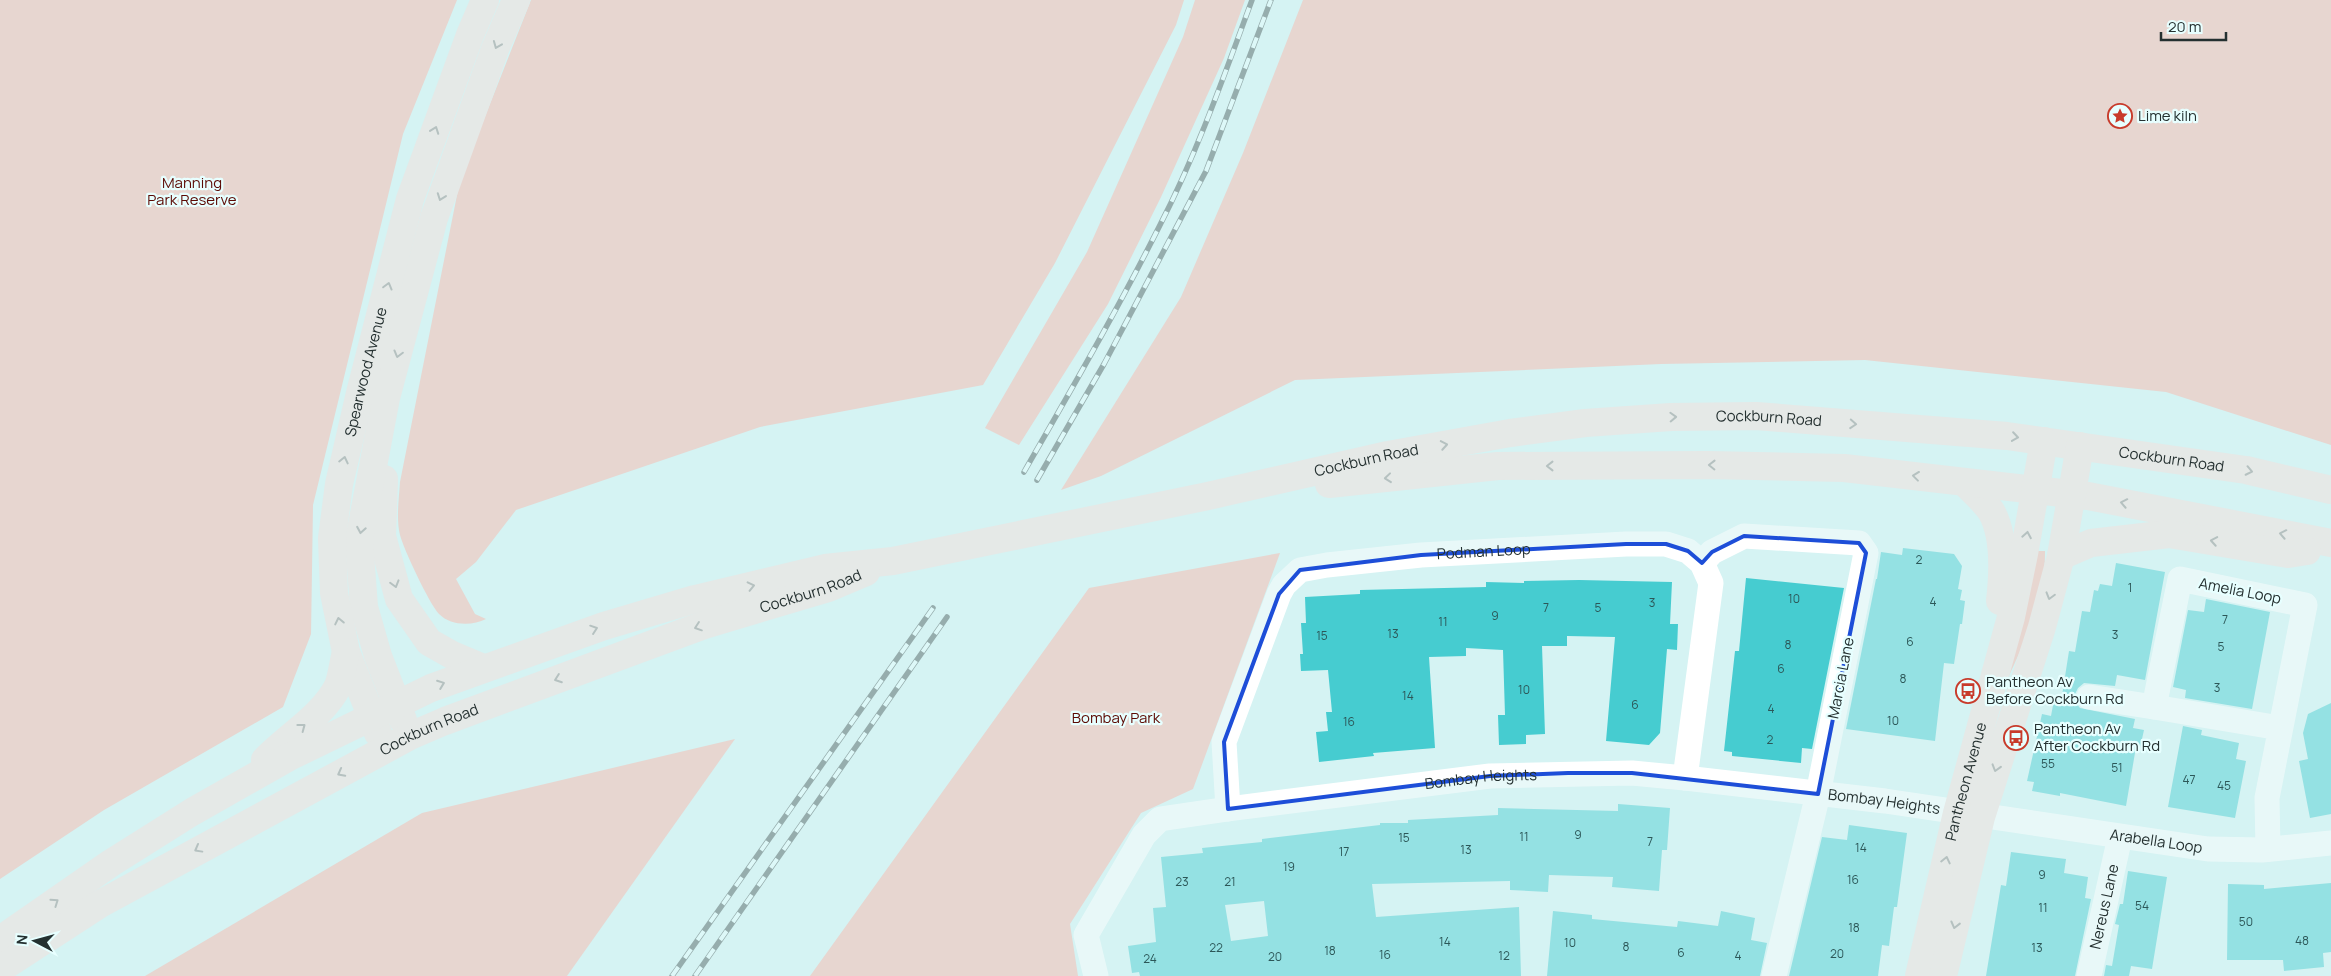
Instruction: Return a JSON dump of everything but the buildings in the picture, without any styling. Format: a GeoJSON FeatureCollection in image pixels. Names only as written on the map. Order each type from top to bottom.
{"type":"FeatureCollection","features":[{"type":"Feature","properties":{"kind":"main road","name":"Spearwood Avenue"},"geometry":{"type":"LineString","coordinates":[[384,750],[346,652],[334,593],[332,538],[339,484],[410,199],[470,35],[485,0]]}},
{"type":"Feature","properties":{"kind":"main road","name":"Spearwood Avenue"},"geometry":{"type":"LineString","coordinates":[[410,736],[378,656],[364,607],[359,540],[386,398],[434,218],[495,49],[516,0]]}},
{"type":"Feature","properties":{"kind":"main road"},"geometry":{"type":"LineString","coordinates":[[386,398],[382,536],[400,599],[428,642],[452,656],[483,668]]}},
{"type":"Feature","properties":{"kind":"main road","name":"Cockburn Road"},"geometry":{"type":"LineString","coordinates":[[0,940],[119,858],[241,784],[396,704],[483,668],[604,626],[695,599],[825,568],[893,561],[1208,496],[1388,455],[1520,432],[1585,423],[1634,419],[1756,416],[2007,436],[2246,470],[2331,490]]}},
{"type":"Feature","properties":{"kind":"main road","name":"Pantheon Avenue"},"geometry":{"type":"LineString","coordinates":[[1942,976],[1992,684],[2010,617],[2044,441]]}},
{"type":"Feature","properties":{"kind":"main road","name":"Pantheon Avenue"},"geometry":{"type":"LineString","coordinates":[[1920,976],[1969,815],[2042,627],[2062,556],[2080,446]]}},
{"type":"Feature","properties":{"kind":"main road","name":"Cockburn Road"},"geometry":{"type":"LineString","coordinates":[[1208,496],[1498,466],[1707,465],[1844,468],[2071,494],[2331,543]]}},
{"type":"Feature","properties":{"kind":"main road"},"geometry":{"type":"LineString","coordinates":[[1964,482],[1991,512],[1999,537],[2003,568],[1992,684]]}},
{"type":"Feature","properties":{"kind":"main road"},"geometry":{"type":"LineString","coordinates":[[2062,556],[2091,543],[2169,534],[2288,554],[2331,548]]}},
{"type":"Feature","properties":{"kind":"main road","name":"Cockburn Road"},"geometry":{"type":"LineString","coordinates":[[0,969],[100,904],[410,736],[445,721],[687,632],[828,588],[893,561]]}},
{"type":"Feature","properties":{"kind":"main road"},"geometry":{"type":"LineString","coordinates":[[241,784],[285,740],[316,717],[338,686],[346,652]]}},
{"type":"Feature","properties":{"kind":"street","name":"Marcia Lane"},"geometry":{"type":"LineString","coordinates":[[1702,563],[1712,552],[1744,536],[1858,543],[1866,553],[1818,794],[1774,976]]}},
{"type":"Feature","properties":{"kind":"street","name":"Podman Loop"},"geometry":{"type":"LineString","coordinates":[[1228,808],[1224,742],[1279,594],[1300,570],[1421,554],[1626,544],[1666,544],[1688,551],[1702,563]]}},
{"type":"Feature","properties":{"kind":"street"},"geometry":{"type":"LineString","coordinates":[[1685,778],[1711,584],[1702,563]]}},
{"type":"Feature","properties":{"kind":"street","name":"Amelia Loop"},"geometry":{"type":"LineString","coordinates":[[2154,707],[2180,579],[2305,605],[2267,798],[2268,849]]}},
{"type":"Feature","properties":{"kind":"street"},"geometry":{"type":"LineString","coordinates":[[2089,696],[2280,728]]}},
{"type":"Feature","properties":{"kind":"street","name":"Bombay Heights"},"geometry":{"type":"LineString","coordinates":[[1096,976],[1086,935],[1144,835],[1160,819],[1228,808],[1490,776],[1632,773],[1885,801],[1969,815]]}},
{"type":"Feature","properties":{"kind":"street","name":"Arabella Loop"},"geometry":{"type":"LineString","coordinates":[[1969,815],[2208,849],[2268,849],[2331,844]]}},
{"type":"Feature","properties":{"kind":"street","name":"Nereus Lane"},"geometry":{"type":"LineString","coordinates":[[2089,976],[2120,837]]}},
{"type":"Feature","properties":{"kind":"highlighted area"},"geometry":{"type":"Polygon","coordinates":[[[1744,536],[1859,543],[1866,553],[1818,794],[1632,773],[1568,773],[1490,776],[1228,809],[1224,742],[1279,594],[1300,570],[1421,555],[1626,544],[1666,544],[1688,551],[1702,563],[1712,552],[1744,536]]]}},
{"type":"Feature","properties":{"kind":"green space","name":"Manning Park Reserve"},"geometry":{"type":"Polygon","coordinates":[[[0,0],[457,0],[403,134],[313,505],[311,634],[283,707],[104,810],[0,879],[0,0]]]}},
{"type":"Feature","properties":{"kind":"green space"},"geometry":{"type":"Polygon","coordinates":[[[531,0],[1184,0],[1176,25],[1055,263],[983,385],[760,427],[516,510],[476,562],[456,579],[475,614],[486,619],[462,624],[449,621],[439,614],[423,588],[406,552],[398,522],[400,482],[460,180],[531,0]]]}},
{"type":"Feature","properties":{"kind":"green space"},"geometry":{"type":"Polygon","coordinates":[[[1195,0],[1245,0],[1224,58],[1161,197],[1108,304],[1019,445],[985,428],[1087,252],[1183,37],[1195,0]]]}},
{"type":"Feature","properties":{"kind":"green space"},"geometry":{"type":"Polygon","coordinates":[[[1303,0],[2331,0],[2331,445],[2166,392],[1865,360],[1661,364],[1295,380],[1101,476],[1061,490],[1181,297],[1243,153],[1303,0]]]}},
{"type":"Feature","properties":{"kind":"green space"},"geometry":{"type":"Polygon","coordinates":[[[2037,551],[2045,551],[2044,568],[2037,604],[2024,642],[2001,691],[2037,551]]]}},
{"type":"Feature","properties":{"kind":"green space","name":"Bombay Park"},"geometry":{"type":"Polygon","coordinates":[[[1280,553],[1193,789],[1141,813],[1070,924],[1078,976],[810,976],[1089,588],[1280,553]]]}},
{"type":"Feature","properties":{"kind":"green space"},"geometry":{"type":"Polygon","coordinates":[[[735,739],[567,976],[145,976],[422,813],[735,739]]]}},
{"type":"Feature","properties":{"kind":"railway"},"geometry":{"type":"LineString","coordinates":[[1024,472],[1111,318],[1173,198],[1209,114],[1252,0]]}},
{"type":"Feature","properties":{"kind":"railway"},"geometry":{"type":"LineString","coordinates":[[1037,480],[1104,364],[1206,171],[1271,0]]}},
{"type":"Feature","properties":{"kind":"railway"},"geometry":{"type":"LineString","coordinates":[[672,976],[933,608]]}},
{"type":"Feature","properties":{"kind":"railway"},"geometry":{"type":"LineString","coordinates":[[695,976],[947,617]]}},
{"type":"Feature","properties":{"kind":"place","name":"Lime kiln"},"geometry":{"type":"Point","coordinates":[2120,116]}},
{"type":"Feature","properties":{"kind":"place","name":"Pantheon Av Before Cockburn Rd"},"geometry":{"type":"Point","coordinates":[1968,691]}},
{"type":"Feature","properties":{"kind":"place","name":"Pantheon Av After Cockburn Rd"},"geometry":{"type":"Point","coordinates":[2016,738]}}]}
